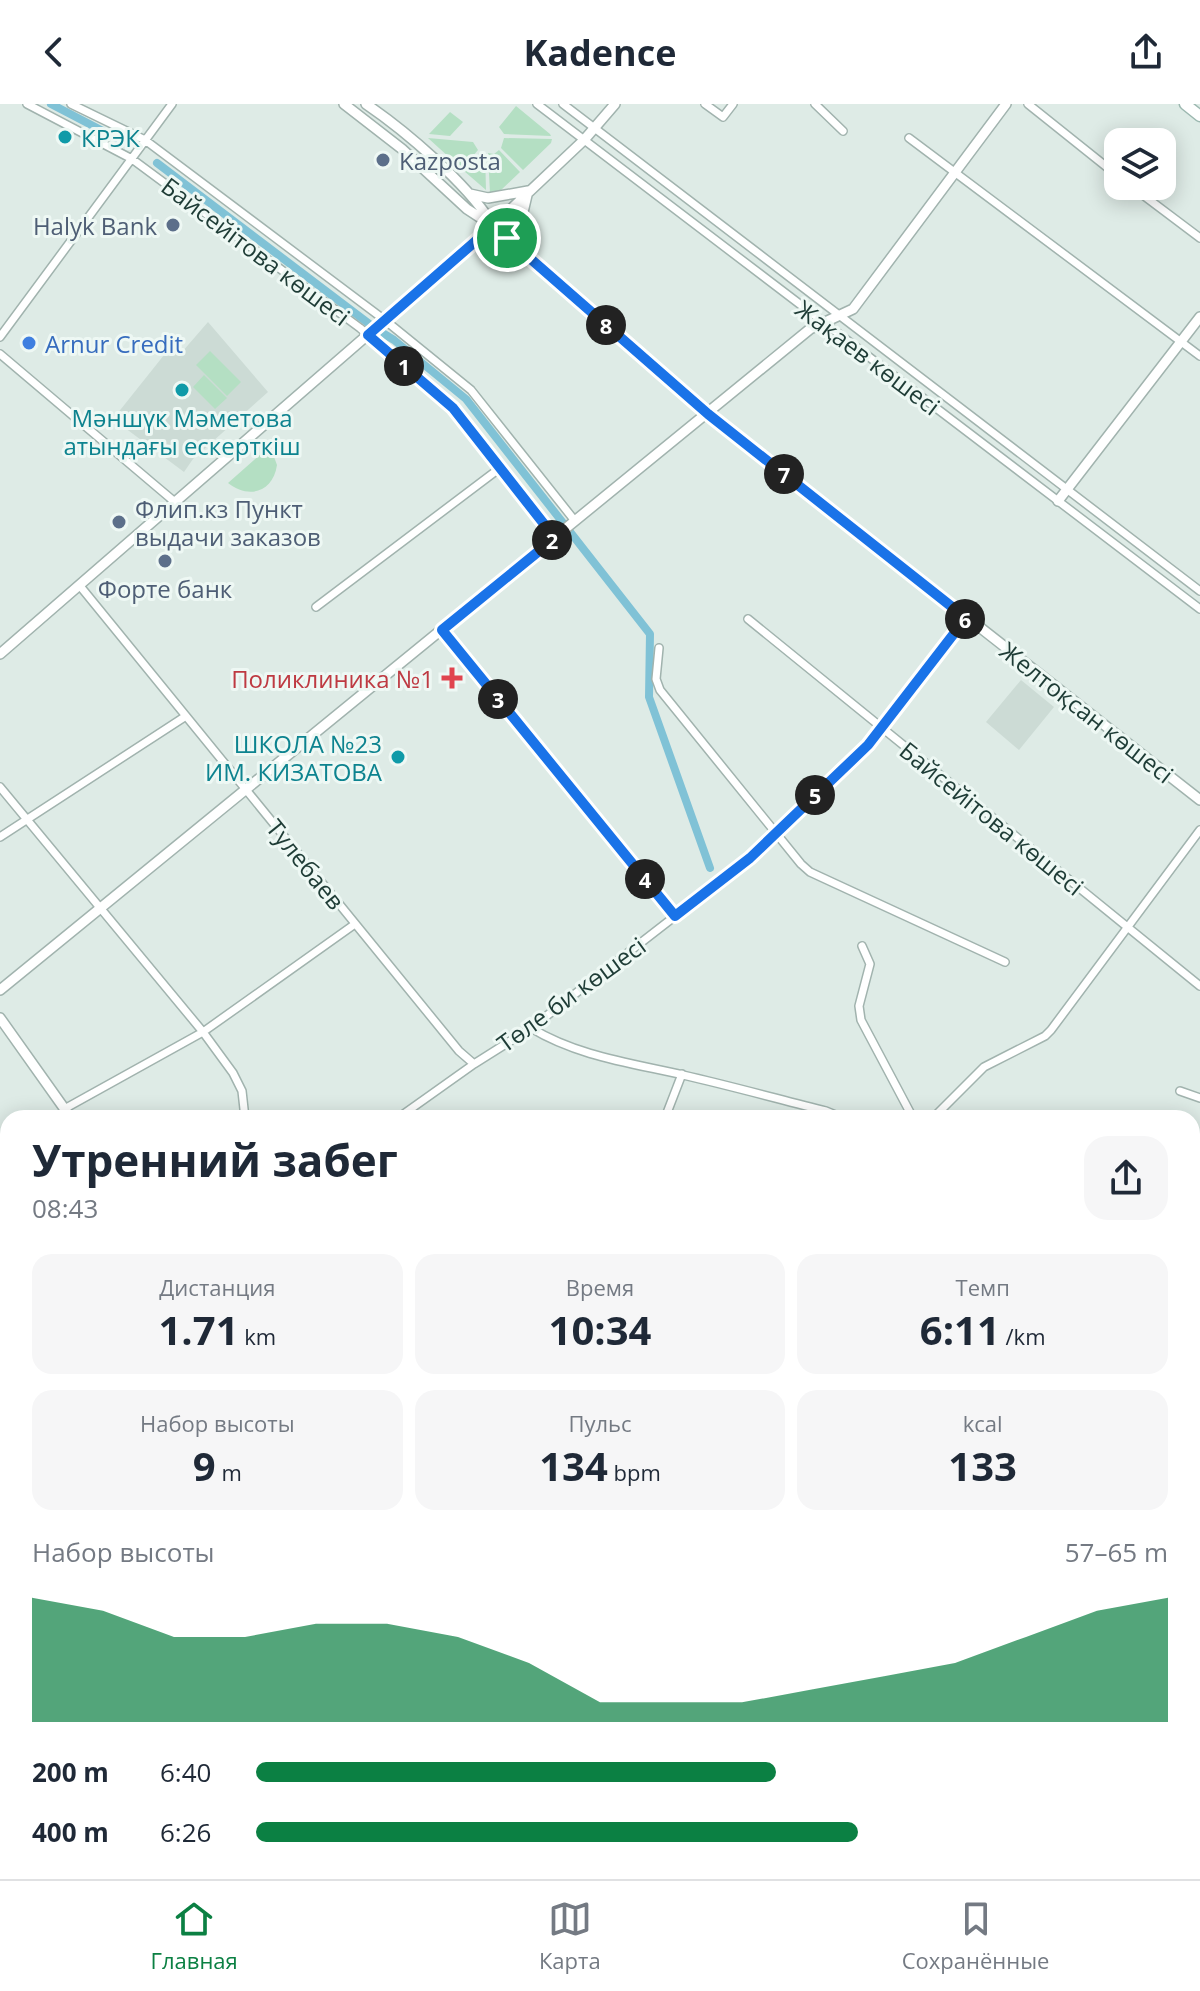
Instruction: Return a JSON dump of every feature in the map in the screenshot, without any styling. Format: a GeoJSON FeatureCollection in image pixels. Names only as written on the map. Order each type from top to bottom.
{"type":"FeatureCollection","features":[{"type":"Feature","properties":{"kind":"main road"},"geometry":{"type":"LineString","coordinates":[[1185,104],[1200,116]]}},
{"type":"Feature","properties":{"kind":"street","name":"Байсейітова көшесі"},"geometry":{"type":"LineString","coordinates":[[27,104],[132,159],[368,335],[453,408],[555,538]]}},
{"type":"Feature","properties":{"kind":"street","name":"Байсейітова көшесі"},"geometry":{"type":"LineString","coordinates":[[71,104],[145,140],[386,321],[471,390],[575,521]]}},
{"type":"Feature","properties":{"kind":"street"},"geometry":{"type":"LineString","coordinates":[[0,337],[172,104]]}},
{"type":"Feature","properties":{"kind":"street","name":"Желтоқсан көшесі"},"geometry":{"type":"LineString","coordinates":[[344,104],[402,149],[467,209],[493,226],[708,414],[1200,800]]}},
{"type":"Feature","properties":{"kind":"street","name":"Желтоқсан көшесі"},"geometry":{"type":"LineString","coordinates":[[366,104],[470,194],[493,226]]}},
{"type":"Feature","properties":{"kind":"street","name":"Жақаев көшесі"},"geometry":{"type":"LineString","coordinates":[[537,104],[1200,609]]}},
{"type":"Feature","properties":{"kind":"street","name":"Жақаев көшесі"},"geometry":{"type":"LineString","coordinates":[[563,104],[1200,591]]}},
{"type":"Feature","properties":{"kind":"street"},"geometry":{"type":"LineString","coordinates":[[0,654],[493,226],[584,140],[615,104]]}},
{"type":"Feature","properties":{"kind":"street"},"geometry":{"type":"LineString","coordinates":[[705,104],[723,117],[733,104]]}},
{"type":"Feature","properties":{"kind":"street"},"geometry":{"type":"LineString","coordinates":[[815,104],[843,131]]}},
{"type":"Feature","properties":{"kind":"street"},"geometry":{"type":"LineString","coordinates":[[0,990],[810,329],[853,309],[1006,104]]}},
{"type":"Feature","properties":{"kind":"street"},"geometry":{"type":"LineString","coordinates":[[1028,104],[1104,165]]}},
{"type":"Feature","properties":{"kind":"street"},"geometry":{"type":"LineString","coordinates":[[909,138],[1200,356]]}},
{"type":"Feature","properties":{"kind":"street"},"geometry":{"type":"LineString","coordinates":[[470,194],[488,198],[528,191]]}},
{"type":"Feature","properties":{"kind":"street"},"geometry":{"type":"LineString","coordinates":[[528,191],[520,225],[528,256]]}},
{"type":"Feature","properties":{"kind":"street"},"geometry":{"type":"LineString","coordinates":[[1150,200],[1200,238]]}},
{"type":"Feature","properties":{"kind":"street"},"geometry":{"type":"LineString","coordinates":[[1058,501],[1200,317]]}},
{"type":"Feature","properties":{"kind":"street"},"geometry":{"type":"LineString","coordinates":[[0,354],[176,503]]}},
{"type":"Feature","properties":{"kind":"street"},"geometry":{"type":"LineString","coordinates":[[316,607],[500,468]]}},
{"type":"Feature","properties":{"kind":"street","name":"Тулебаев"},"geometry":{"type":"LineString","coordinates":[[80,586],[459,1051],[474,1064]]}},
{"type":"Feature","properties":{"kind":"street","name":"Төле би көшесі"},"geometry":{"type":"LineString","coordinates":[[409,1110],[531,1028],[750,858],[883,729],[966,618]]}},
{"type":"Feature","properties":{"kind":"street","name":"Байсейітова көшесі"},"geometry":{"type":"LineString","coordinates":[[748,619],[1200,986]]}},
{"type":"Feature","properties":{"kind":"street"},"geometry":{"type":"LineString","coordinates":[[442,630],[675,916]]}},
{"type":"Feature","properties":{"kind":"street"},"geometry":{"type":"LineString","coordinates":[[659,648],[656,679],[660,690],[810,872],[1005,962]]}},
{"type":"Feature","properties":{"kind":"street"},"geometry":{"type":"LineString","coordinates":[[0,837],[186,716]]}},
{"type":"Feature","properties":{"kind":"street"},"geometry":{"type":"LineString","coordinates":[[0,787],[203,1032],[233,1073],[242,1091],[244,1110]]}},
{"type":"Feature","properties":{"kind":"street"},"geometry":{"type":"LineString","coordinates":[[941,1110],[984,1067],[1045,1036],[1200,830]]}},
{"type":"Feature","properties":{"kind":"street"},"geometry":{"type":"LineString","coordinates":[[0,1018],[66,1108],[203,1032],[355,924]]}},
{"type":"Feature","properties":{"kind":"street"},"geometry":{"type":"LineString","coordinates":[[862,946],[870,964],[859,1006],[861,1020],[909,1110]]}},
{"type":"Feature","properties":{"kind":"street"},"geometry":{"type":"LineString","coordinates":[[531,1028],[545,1037],[602,1058],[682,1074],[822,1110]]}},
{"type":"Feature","properties":{"kind":"street"},"geometry":{"type":"LineString","coordinates":[[668,1110],[682,1074]]}},
{"type":"Feature","properties":{"kind":"street"},"geometry":{"type":"LineString","coordinates":[[1180,1091],[1200,1098]]}},
{"type":"Feature","properties":{"kind":"shaded area"},"geometry":{"type":"Polygon","coordinates":[[[208,322],[268,392],[193,459],[184,472],[113,419],[172,345],[182,352],[208,322]]]}},
{"type":"Feature","properties":{"kind":"shaded area"},"geometry":{"type":"Polygon","coordinates":[[[1021,680],[1054,707],[1019,750],[986,722],[1021,680]]]}},
{"type":"Feature","properties":{"kind":"green space"},"geometry":{"type":"Polygon","coordinates":[[[516,106],[551,136],[504,134],[499,127],[516,106]]]}},
{"type":"Feature","properties":{"kind":"green space"},"geometry":{"type":"Polygon","coordinates":[[[450,112],[463,122],[450,136],[429,134],[450,112]]]}},
{"type":"Feature","properties":{"kind":"green space"},"geometry":{"type":"Polygon","coordinates":[[[428,138],[473,142],[478,150],[462,169],[428,138]]]}},
{"type":"Feature","properties":{"kind":"green space"},"geometry":{"type":"Polygon","coordinates":[[[504,138],[552,139],[523,170],[501,148],[504,138]]]}},
{"type":"Feature","properties":{"kind":"green space"},"geometry":{"type":"Polygon","coordinates":[[[499,150],[520,172],[500,191],[490,193],[488,153],[494,154],[499,150]]]}},
{"type":"Feature","properties":{"kind":"green space"},"geometry":{"type":"Polygon","coordinates":[[[480,152],[485,153],[486,190],[464,171],[480,152]]]}},
{"type":"Feature","properties":{"kind":"green space"},"geometry":{"type":"Polygon","coordinates":[[[210,351],[241,382],[227,396],[196,365],[210,351]]]}},
{"type":"Feature","properties":{"kind":"green space"},"geometry":{"type":"Polygon","coordinates":[[[204,375],[227,398],[215,409],[193,387],[204,375]]]}},
{"type":"Feature","properties":{"kind":"green space"},"geometry":{"type":"Polygon","coordinates":[[[270,446],[277,465],[275,474],[265,487],[251,492],[228,483],[270,446]]]}},
{"type":"Feature","properties":{"kind":"waterway"},"geometry":{"type":"LineString","coordinates":[[51,104],[122,141]]}},
{"type":"Feature","properties":{"kind":"waterway"},"geometry":{"type":"LineString","coordinates":[[157,163],[394,340],[466,399],[650,634],[649,697],[710,868]]}},
{"type":"Feature","properties":{"kind":"place","name":"КРЭК"},"geometry":{"type":"Point","coordinates":[65,137]}},
{"type":"Feature","properties":{"kind":"place","name":"Kazposta"},"geometry":{"type":"Point","coordinates":[383,160]}},
{"type":"Feature","properties":{"kind":"place","name":"Halyk Bank"},"geometry":{"type":"Point","coordinates":[173,225]}},
{"type":"Feature","properties":{"kind":"place","name":"Arnur Credit"},"geometry":{"type":"Point","coordinates":[29,343]}},
{"type":"Feature","properties":{"kind":"place","name":"Мәншүк Мәметова атындағы ескерткіш"},"geometry":{"type":"Point","coordinates":[182,390]}},
{"type":"Feature","properties":{"kind":"place","name":"Флип.кз Пункт выдачи заказов"},"geometry":{"type":"Point","coordinates":[119,522]}},
{"type":"Feature","properties":{"kind":"place","name":"Форте банк"},"geometry":{"type":"Point","coordinates":[165,561]}},
{"type":"Feature","properties":{"kind":"place","name":"Поликлиника №1"},"geometry":{"type":"Point","coordinates":[452,678]}},
{"type":"Feature","properties":{"kind":"place","name":"ШКОЛА №23 ИМ. КИЗАТОВА"},"geometry":{"type":"Point","coordinates":[398,757]}},
{"type":"Feature","properties":{"kind":"route"},"geometry":{"type":"LineString","coordinates":[[493,226],[507,238],[708,414],[966,618],[868,745],[750,858],[675,916],[442,630],[555,538],[453,408],[368,335],[493,226]]}}]}
